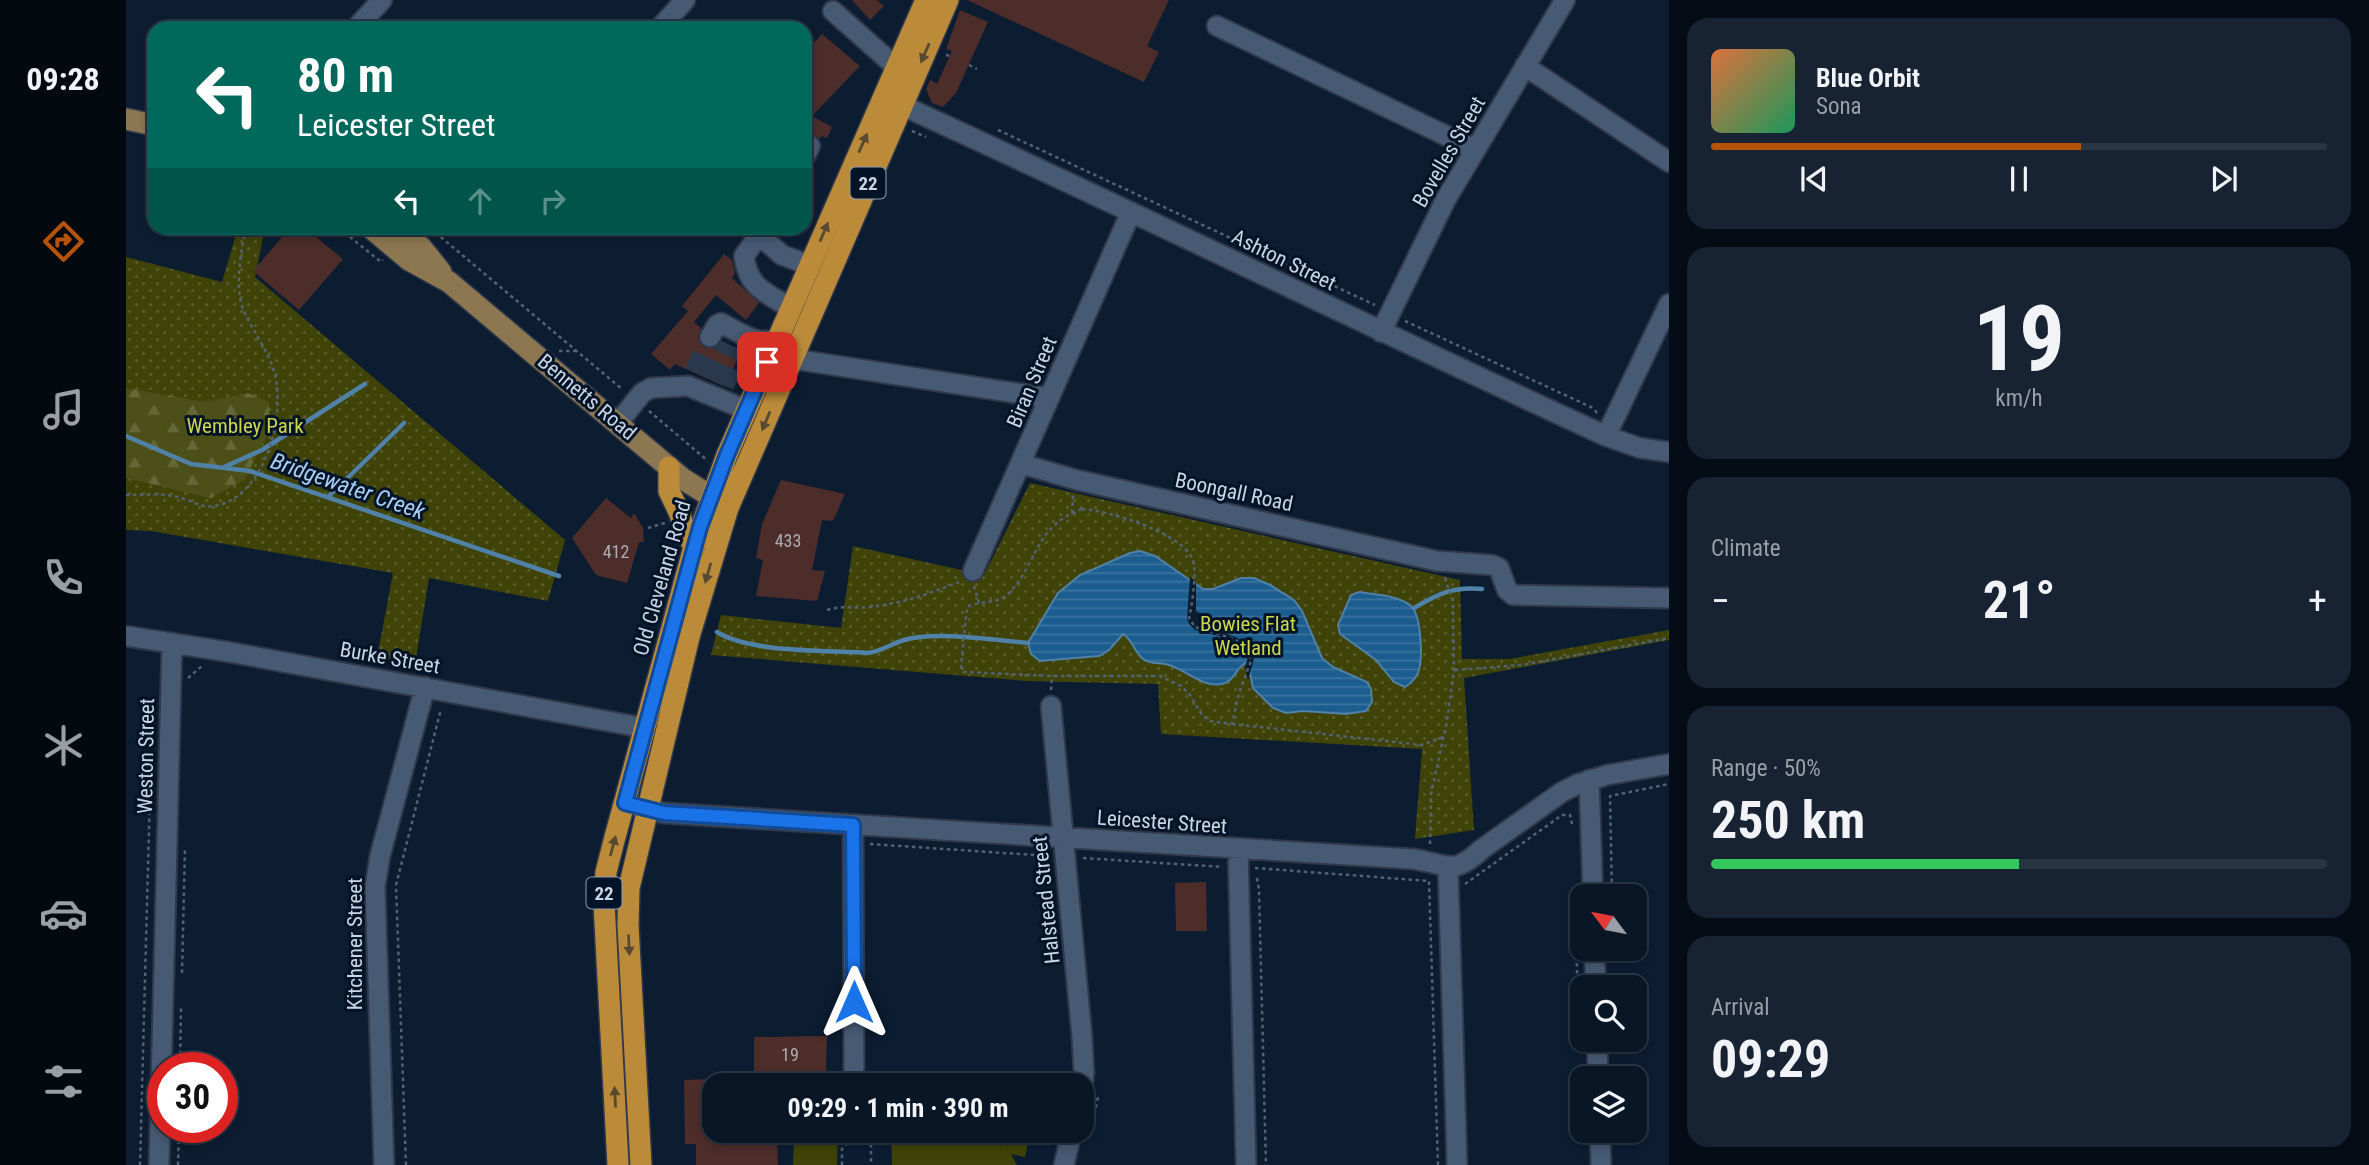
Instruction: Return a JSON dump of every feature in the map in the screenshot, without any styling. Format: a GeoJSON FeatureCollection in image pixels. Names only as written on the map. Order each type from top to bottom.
{"type":"FeatureCollection","features":[{"type":"Feature","properties":{"kind":"highway","name":"Old Cleveland Road"},"geometry":{"type":"LineString","coordinates":[[641,1165],[628,906],[631,877],[719,503],[747,410],[926,0]]}},
{"type":"Feature","properties":{"kind":"highway","name":"Old Cleveland Road"},"geometry":{"type":"LineString","coordinates":[[618,1165],[604,895],[606,872],[694,547],[793,359],[948,0]]}},
{"type":"Feature","properties":{"kind":"highway"},"geometry":{"type":"LineString","coordinates":[[669,467],[669,492],[680,514],[682,526],[694,547]]}},
{"type":"Feature","properties":{"kind":"main road"},"geometry":{"type":"LineString","coordinates":[[126,119],[147,124]]}},
{"type":"Feature","properties":{"kind":"main road","name":"Bennetts Road"},"geometry":{"type":"LineString","coordinates":[[379,235],[409,260],[449,282],[669,467],[719,503]]}},
{"type":"Feature","properties":{"kind":"main road","name":"Bennetts Road"},"geometry":{"type":"LineString","coordinates":[[406,235],[421,247],[449,282]]}},
{"type":"Feature","properties":{"kind":"street"},"geometry":{"type":"LineString","coordinates":[[362,21],[382,0]]}},
{"type":"Feature","properties":{"kind":"street"},"geometry":{"type":"LineString","coordinates":[[666,21],[685,0]]}},
{"type":"Feature","properties":{"kind":"street","name":"Bovelles Street"},"geometry":{"type":"LineString","coordinates":[[1381,332],[1446,199],[1565,0]]}},
{"type":"Feature","properties":{"kind":"street"},"geometry":{"type":"LineString","coordinates":[[832,11],[896,67]]}},
{"type":"Feature","properties":{"kind":"street"},"geometry":{"type":"LineString","coordinates":[[1217,26],[1474,149]]}},
{"type":"Feature","properties":{"kind":"street"},"geometry":{"type":"LineString","coordinates":[[1525,66],[1669,162]]}},
{"type":"Feature","properties":{"kind":"street","name":"Ashton Street"},"geometry":{"type":"LineString","coordinates":[[883,96],[1606,436],[1640,448],[1669,452]]}},
{"type":"Feature","properties":{"kind":"street","name":"Biran Street"},"geometry":{"type":"LineString","coordinates":[[970,575],[1022,464],[1132,212]]}},
{"type":"Feature","properties":{"kind":"street"},"geometry":{"type":"LineString","coordinates":[[759,235],[744,256],[749,275],[758,289],[791,308]]}},
{"type":"Feature","properties":{"kind":"street"},"geometry":{"type":"LineString","coordinates":[[764,235],[786,258],[810,265]]}},
{"type":"Feature","properties":{"kind":"street"},"geometry":{"type":"LineString","coordinates":[[1606,436],[1669,304]]}},
{"type":"Feature","properties":{"kind":"street"},"geometry":{"type":"LineString","coordinates":[[732,339],[777,339]]}},
{"type":"Feature","properties":{"kind":"street"},"geometry":{"type":"LineString","coordinates":[[793,359],[1049,398]]}},
{"type":"Feature","properties":{"kind":"street"},"geometry":{"type":"LineString","coordinates":[[618,423],[646,389],[707,385],[747,410]]}},
{"type":"Feature","properties":{"kind":"street","name":"Boongall Road"},"geometry":{"type":"LineString","coordinates":[[1022,464],[1077,480],[1437,561],[1492,565],[1499,568],[1507,590],[1513,595],[1669,598]]}},
{"type":"Feature","properties":{"kind":"street","name":"Burke Street"},"geometry":{"type":"LineString","coordinates":[[126,636],[645,727]]}},
{"type":"Feature","properties":{"kind":"street","name":"Weston Street"},"geometry":{"type":"LineString","coordinates":[[159,1165],[172,643]]}},
{"type":"Feature","properties":{"kind":"street","name":"Kitchener Street"},"geometry":{"type":"LineString","coordinates":[[384,1165],[375,887],[380,856],[425,687]]}},
{"type":"Feature","properties":{"kind":"street","name":"Halstead Street"},"geometry":{"type":"LineString","coordinates":[[1051,706],[1084,1073]]}},
{"type":"Feature","properties":{"kind":"street"},"geometry":{"type":"LineString","coordinates":[[1457,1165],[1439,865],[1460,866],[1562,792],[1589,780],[1669,764]]}},
{"type":"Feature","properties":{"kind":"street"},"geometry":{"type":"LineString","coordinates":[[1584,884],[1589,780]]}},
{"type":"Feature","properties":{"kind":"street","name":"Leicester Street"},"geometry":{"type":"LineString","coordinates":[[625,803],[664,813],[1439,865]]}},
{"type":"Feature","properties":{"kind":"street"},"geometry":{"type":"LineString","coordinates":[[853,825],[854,1073]]}},
{"type":"Feature","properties":{"kind":"street"},"geometry":{"type":"LineString","coordinates":[[1238,850],[1246,1165]]}},
{"type":"Feature","properties":{"kind":"street"},"geometry":{"type":"LineString","coordinates":[[1064,1165],[1076,1143]]}},
{"type":"Feature","properties":{"kind":"street"},"geometry":{"type":"LineString","coordinates":[[1600,1143],[1601,1165]]}},
{"type":"Feature","properties":{"kind":"path"},"geometry":{"type":"LineString","coordinates":[[969,65],[977,69]]}},
{"type":"Feature","properties":{"kind":"path"},"geometry":{"type":"LineString","coordinates":[[991,126],[1374,307],[1380,295]]}},
{"type":"Feature","properties":{"kind":"path"},"geometry":{"type":"LineString","coordinates":[[912,131],[933,140]]}},
{"type":"Feature","properties":{"kind":"path"},"geometry":{"type":"LineString","coordinates":[[126,495],[156,494],[183,498],[200,507],[216,506],[251,485],[270,443],[278,404],[273,367],[242,306],[239,287],[245,235]]}},
{"type":"Feature","properties":{"kind":"path"},"geometry":{"type":"LineString","coordinates":[[348,235],[381,262],[386,257]]}},
{"type":"Feature","properties":{"kind":"path"},"geometry":{"type":"LineString","coordinates":[[438,235],[576,351]]}},
{"type":"Feature","properties":{"kind":"path"},"geometry":{"type":"LineString","coordinates":[[1405,321],[1593,408],[1598,415]]}},
{"type":"Feature","properties":{"kind":"path"},"geometry":{"type":"LineString","coordinates":[[1232,724],[1251,661],[1249,652],[1236,639],[1202,630],[1191,624],[1189,618],[1194,565],[1191,556],[1182,546],[1167,536],[1099,510],[1082,509],[1050,527],[1022,576],[1008,594],[1002,599],[970,605],[965,611],[961,667],[964,672],[1160,676],[1181,686],[1202,715],[1210,721],[1232,724],[1422,744],[1443,737]]}},
{"type":"Feature","properties":{"kind":"path"},"geometry":{"type":"LineString","coordinates":[[648,528],[671,521]]}},
{"type":"Feature","properties":{"kind":"path"},"geometry":{"type":"LineString","coordinates":[[827,610],[907,602],[970,575]]}},
{"type":"Feature","properties":{"kind":"path"},"geometry":{"type":"LineString","coordinates":[[1439,865],[1431,794],[1454,670],[1452,597],[1448,584]]}},
{"type":"Feature","properties":{"kind":"path"},"geometry":{"type":"LineString","coordinates":[[1454,670],[1522,665],[1669,638]]}},
{"type":"Feature","properties":{"kind":"path"},"geometry":{"type":"LineString","coordinates":[[189,670],[188,678],[204,665],[196,664]]}},
{"type":"Feature","properties":{"kind":"path"},"geometry":{"type":"LineString","coordinates":[[406,1165],[396,886],[441,709]]}},
{"type":"Feature","properties":{"kind":"path"},"geometry":{"type":"LineString","coordinates":[[1612,884],[1610,796],[1669,784]]}},
{"type":"Feature","properties":{"kind":"path"},"geometry":{"type":"LineString","coordinates":[[140,1165],[150,785]]}},
{"type":"Feature","properties":{"kind":"path"},"geometry":{"type":"LineString","coordinates":[[1462,886],[1562,815],[1570,814],[1573,826]]}},
{"type":"Feature","properties":{"kind":"path"},"geometry":{"type":"LineString","coordinates":[[182,976],[185,843]]}},
{"type":"Feature","properties":{"kind":"path"},"geometry":{"type":"LineString","coordinates":[[869,851],[867,844],[1050,856]]}},
{"type":"Feature","properties":{"kind":"path"},"geometry":{"type":"LineString","coordinates":[[1082,858],[1225,867]]}},
{"type":"Feature","properties":{"kind":"path"},"geometry":{"type":"LineString","coordinates":[[1266,1165],[1260,903],[1255,868],[1429,881],[1438,1165]]}},
{"type":"Feature","properties":{"kind":"path"},"geometry":{"type":"LineString","coordinates":[[180,1052],[181,1002]]}},
{"type":"Feature","properties":{"kind":"path"},"geometry":{"type":"LineString","coordinates":[[178,1165],[179,1143]]}},
{"type":"Feature","properties":{"kind":"path"},"geometry":{"type":"LineString","coordinates":[[842,1165],[842,1149],[848,1143]]}},
{"type":"Feature","properties":{"kind":"path"},"geometry":{"type":"LineString","coordinates":[[871,1143],[871,1165]]}},
{"type":"Feature","properties":{"kind":"green space","name":"Wembley Park"},"geometry":{"type":"Polygon","coordinates":[[[236,235],[264,235],[255,277],[565,540],[548,601],[429,578],[415,664],[377,658],[393,573],[151,531],[126,530],[126,257],[222,282],[236,235]]]}},
{"type":"Feature","properties":{"kind":"green space"},"geometry":{"type":"Polygon","coordinates":[[[126,388],[204,402],[248,393],[269,402],[269,431],[245,479],[211,498],[126,478],[126,388]]]}},
{"type":"Feature","properties":{"kind":"green space","name":"Bowies Flat Wetland"},"geometry":{"type":"Polygon","coordinates":[[[1030,483],[1460,580],[1462,659],[1509,659],[1669,630],[1669,640],[1464,678],[1474,830],[1415,839],[1422,749],[1161,734],[1158,684],[1027,681],[711,655],[721,615],[841,628],[853,546],[984,575],[1030,483]]]}},
{"type":"Feature","properties":{"kind":"green space"},"geometry":{"type":"Polygon","coordinates":[[[794,1143],[838,1143],[837,1165],[793,1165],[794,1143]]]}},
{"type":"Feature","properties":{"kind":"green space"},"geometry":{"type":"Polygon","coordinates":[[[891,1143],[1006,1143],[1008,1147],[1009,1143],[1028,1143],[1025,1157],[1011,1154],[1017,1165],[892,1165],[891,1143]]]}},
{"type":"Feature","properties":{"kind":"water"},"geometry":{"type":"Polygon","coordinates":[[[1140,551],[1155,556],[1203,589],[1213,589],[1241,578],[1254,578],[1294,600],[1302,611],[1322,658],[1333,667],[1367,682],[1371,689],[1372,702],[1366,711],[1346,714],[1303,711],[1286,713],[1273,708],[1253,688],[1248,662],[1241,666],[1229,681],[1210,684],[1176,667],[1146,661],[1123,634],[1109,650],[1099,656],[1040,661],[1031,654],[1028,643],[1058,593],[1080,575],[1140,551]]]}},
{"type":"Feature","properties":{"kind":"water"},"geometry":{"type":"Polygon","coordinates":[[[1359,592],[1406,602],[1417,617],[1420,665],[1415,678],[1405,687],[1394,682],[1376,660],[1340,634],[1338,625],[1351,595],[1359,592]]]}},
{"type":"Feature","properties":{"kind":"pier"},"geometry":{"type":"Polygon","coordinates":[[[1190,577],[1196,582],[1196,611],[1203,615],[1206,626],[1238,638],[1251,650],[1254,659],[1248,680],[1245,667],[1248,657],[1240,645],[1230,639],[1195,630],[1189,624],[1187,618],[1190,577]]]}},
{"type":"Feature","properties":{"kind":"building"},"geometry":{"type":"Polygon","coordinates":[[[852,0],[877,0],[884,6],[870,20],[852,0]]]}},
{"type":"Feature","properties":{"kind":"building"},"geometry":{"type":"Polygon","coordinates":[[[967,0],[1169,0],[1147,46],[1159,52],[1144,82],[967,0]]]}},
{"type":"Feature","properties":{"kind":"building"},"geometry":{"type":"Polygon","coordinates":[[[960,10],[988,22],[956,93],[943,107],[932,103],[926,89],[930,80],[937,84],[952,51],[946,49],[960,10]]]}},
{"type":"Feature","properties":{"kind":"building"},"geometry":{"type":"Polygon","coordinates":[[[822,34],[860,66],[812,116],[812,45],[822,34]]]}},
{"type":"Feature","properties":{"kind":"building"},"geometry":{"type":"Polygon","coordinates":[[[812,116],[832,127],[827,138],[821,136],[820,139],[812,135],[812,116]]]}},
{"type":"Feature","properties":{"kind":"building"},"geometry":{"type":"Polygon","coordinates":[[[284,235],[314,235],[343,259],[299,310],[253,271],[284,235]]]}},
{"type":"Feature","properties":{"kind":"building"},"geometry":{"type":"Polygon","coordinates":[[[724,254],[732,260],[735,273],[732,278],[759,303],[746,320],[716,295],[694,322],[701,328],[698,338],[703,347],[715,348],[722,342],[741,350],[726,387],[675,364],[670,370],[651,354],[688,311],[682,306],[724,254]]]}},
{"type":"Feature","properties":{"kind":"building"},"geometry":{"type":"Polygon","coordinates":[[[781,480],[845,494],[833,521],[822,520],[812,570],[825,571],[817,601],[756,596],[763,560],[756,558],[762,524],[781,480]]]}},
{"type":"Feature","properties":{"kind":"building"},"geometry":{"type":"Polygon","coordinates":[[[606,498],[631,518],[634,513],[643,528],[644,542],[639,542],[627,583],[596,575],[572,538],[606,498]]]}},
{"type":"Feature","properties":{"kind":"building"},"geometry":{"type":"Polygon","coordinates":[[[1206,882],[1207,931],[1176,931],[1175,883],[1206,882]]]}},
{"type":"Feature","properties":{"kind":"building"},"geometry":{"type":"Polygon","coordinates":[[[827,1036],[826,1073],[754,1073],[754,1037],[827,1036]]]}},
{"type":"Feature","properties":{"kind":"building"},"geometry":{"type":"Polygon","coordinates":[[[702,1079],[702,1143],[777,1143],[778,1165],[696,1165],[696,1144],[685,1144],[684,1080],[702,1079]]]}},
{"type":"Feature","properties":{"kind":"waterway"},"geometry":{"type":"LineString","coordinates":[[224,467],[262,450],[365,384]]}},
{"type":"Feature","properties":{"kind":"waterway"},"geometry":{"type":"LineString","coordinates":[[328,497],[404,423]]}},
{"type":"Feature","properties":{"kind":"waterway","name":"Bridgewater Creek"},"geometry":{"type":"LineString","coordinates":[[126,436],[191,464],[250,471],[559,576]]}},
{"type":"Feature","properties":{"kind":"waterway"},"geometry":{"type":"LineString","coordinates":[[1414,608],[1446,592],[1482,589]]}},
{"type":"Feature","properties":{"kind":"waterway","name":"Bridgewater Creek"},"geometry":{"type":"LineString","coordinates":[[717,632],[749,644],[811,651],[868,653],[904,640],[932,636],[1028,643]]}},
{"type":"Feature","properties":{"kind":"tunnel"},"geometry":{"type":"LineString","coordinates":[[694,372],[710,337]]}},
{"type":"Feature","properties":{"kind":"tunnel"},"geometry":{"type":"LineString","coordinates":[[711,380],[728,344]]}},
{"type":"Feature","properties":{"kind":"tunnel"},"geometry":{"type":"LineString","coordinates":[[725,386],[740,349]]}},
{"type":"Feature","properties":{"kind":"route"},"geometry":{"type":"LineString","coordinates":[[767,362],[700,527],[625,803],[664,813],[853,825],[854,1002]]}}]}
